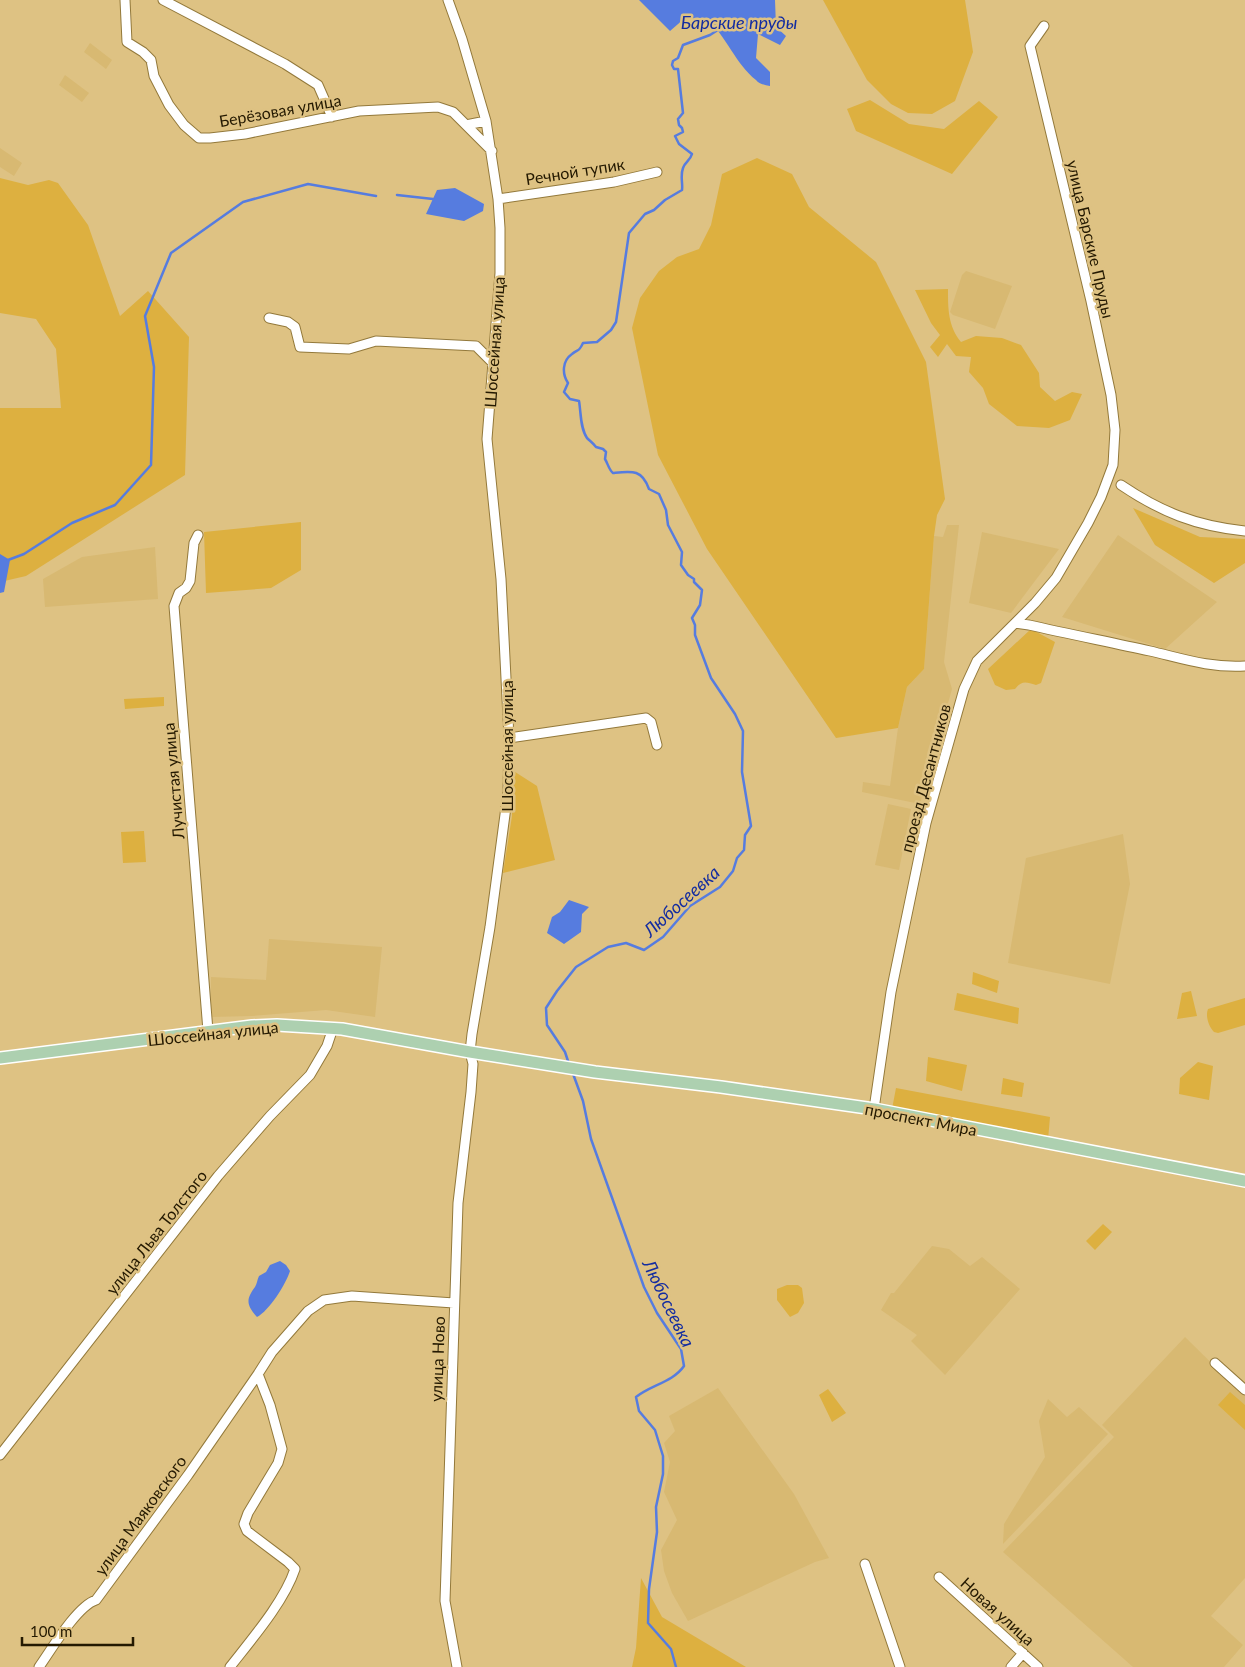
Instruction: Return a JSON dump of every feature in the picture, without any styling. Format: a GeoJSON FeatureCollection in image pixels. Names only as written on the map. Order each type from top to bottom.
{"type":"FeatureCollection","features":[{"type":"Feature","properties":{"kind":"main road","name":"Шоссейная улица"},"geometry":{"type":"LineString","coordinates":[[0,1058],[208,1031],[271,1025],[333,1028],[470,1052]]}},
{"type":"Feature","properties":{"kind":"main road","name":"проспект Мира"},"geometry":{"type":"LineString","coordinates":[[470,1052],[595,1072],[721,1087],[874,1109],[1245,1181]]}},
{"type":"Feature","properties":{"kind":"street","name":"Берёзовая улица"},"geometry":{"type":"LineString","coordinates":[[125,0],[127,42],[143,52],[151,60],[154,76],[169,104],[184,125],[199,138],[245,134],[359,111],[438,106],[453,112],[492,151]]}},
{"type":"Feature","properties":{"kind":"street"},"geometry":{"type":"LineString","coordinates":[[163,0],[286,64],[318,85],[332,117]]}},
{"type":"Feature","properties":{"kind":"street","name":"Шоссейная улица"},"geometry":{"type":"LineString","coordinates":[[448,0],[462,39],[486,121],[492,151],[500,228],[500,273],[487,440],[501,579],[509,738],[508,792],[470,1052]]}},
{"type":"Feature","properties":{"kind":"street","name":"улица Барские Пруды"},"geometry":{"type":"LineString","coordinates":[[1044,26],[1030,46],[1092,301],[1111,395],[1115,430],[1114,465]]}},
{"type":"Feature","properties":{"kind":"street"},"geometry":{"type":"LineString","coordinates":[[466,125],[486,121]]}},
{"type":"Feature","properties":{"kind":"street","name":"Речной тупик"},"geometry":{"type":"LineString","coordinates":[[498,199],[614,182],[657,172]]}},
{"type":"Feature","properties":{"kind":"street"},"geometry":{"type":"LineString","coordinates":[[269,318],[288,322],[295,327],[300,347],[349,349],[376,341],[476,346],[492,362]]}},
{"type":"Feature","properties":{"kind":"street"},"geometry":{"type":"LineString","coordinates":[[1114,465],[1121,485],[1179,518],[1213,528],[1245,531]]}},
{"type":"Feature","properties":{"kind":"street","name":"проезд Десантников"},"geometry":{"type":"LineString","coordinates":[[874,1109],[892,984],[926,822],[964,688],[977,661],[1056,578],[1101,496],[1114,465]]}},
{"type":"Feature","properties":{"kind":"street"},"geometry":{"type":"LineString","coordinates":[[1101,496],[1121,485]]}},
{"type":"Feature","properties":{"kind":"street","name":"Лучистая улица"},"geometry":{"type":"LineString","coordinates":[[198,534],[194,543],[190,581],[186,588],[179,593],[174,606],[208,1031]]}},
{"type":"Feature","properties":{"kind":"street"},"geometry":{"type":"LineString","coordinates":[[1015,623],[1146,650],[1206,665],[1245,666]]}},
{"type":"Feature","properties":{"kind":"street"},"geometry":{"type":"LineString","coordinates":[[509,738],[646,718],[651,722],[657,745]]}},
{"type":"Feature","properties":{"kind":"street","name":"улица Льва Толстого"},"geometry":{"type":"LineString","coordinates":[[0,1455],[218,1176],[270,1116],[310,1075],[327,1046],[333,1028]]}},
{"type":"Feature","properties":{"kind":"street","name":"улица Ново"},"geometry":{"type":"LineString","coordinates":[[457,1667],[445,1601],[458,1203],[471,1092],[473,1064],[470,1052]]}},
{"type":"Feature","properties":{"kind":"street","name":"улица Маяковского"},"geometry":{"type":"LineString","coordinates":[[39,1667],[73,1619],[90,1602],[96,1600],[272,1352],[292,1326],[308,1311],[324,1300],[352,1296],[454,1303]]}},
{"type":"Feature","properties":{"kind":"street"},"geometry":{"type":"LineString","coordinates":[[1215,1363],[1245,1390]]}},
{"type":"Feature","properties":{"kind":"street"},"geometry":{"type":"LineString","coordinates":[[230,1667],[260,1629],[291,1579],[295,1569],[247,1531],[244,1524],[248,1513],[278,1463],[282,1450],[270,1405],[258,1374]]}},
{"type":"Feature","properties":{"kind":"street"},"geometry":{"type":"LineString","coordinates":[[865,1564],[900,1667]]}},
{"type":"Feature","properties":{"kind":"street","name":"Новая улица"},"geometry":{"type":"LineString","coordinates":[[939,1578],[1038,1667]]}},
{"type":"Feature","properties":{"kind":"street"},"geometry":{"type":"LineString","coordinates":[[1011,1667],[1023,1654]]}},
{"type":"Feature","properties":{"kind":"shaded area"},"geometry":{"type":"Polygon","coordinates":[[[823,0],[965,0],[973,52],[955,101],[932,114],[908,113],[891,104],[867,80],[823,0]]]}},
{"type":"Feature","properties":{"kind":"shaded area"},"geometry":{"type":"Polygon","coordinates":[[[90,43],[112,60],[106,69],[84,52],[90,43]]]}},
{"type":"Feature","properties":{"kind":"shaded area"},"geometry":{"type":"Polygon","coordinates":[[[65,75],[89,93],[82,102],[59,85],[65,75]]]}},
{"type":"Feature","properties":{"kind":"shaded area"},"geometry":{"type":"Polygon","coordinates":[[[870,100],[909,124],[944,129],[979,101],[998,117],[952,174],[856,131],[847,109],[870,100]]]}},
{"type":"Feature","properties":{"kind":"shaded area"},"geometry":{"type":"Polygon","coordinates":[[[0,148],[22,163],[14,176],[0,167],[0,148]]]}},
{"type":"Feature","properties":{"kind":"shaded area"},"geometry":{"type":"Polygon","coordinates":[[[757,158],[792,174],[809,207],[876,262],[926,362],[945,499],[937,515],[934,536],[924,669],[907,687],[898,728],[836,738],[707,549],[658,455],[632,328],[640,298],[659,271],[677,257],[699,249],[711,225],[722,174],[757,158]]]}},
{"type":"Feature","properties":{"kind":"shaded area"},"geometry":{"type":"Polygon","coordinates":[[[0,178],[28,185],[49,180],[58,183],[88,225],[120,316],[148,291],[189,337],[185,475],[26,576],[0,582],[0,408],[61,408],[56,349],[36,319],[0,313],[0,178]]]}},
{"type":"Feature","properties":{"kind":"shaded area"},"geometry":{"type":"Polygon","coordinates":[[[966,271],[1012,286],[995,329],[953,315],[950,312],[962,275],[966,271]]]}},
{"type":"Feature","properties":{"kind":"shaded area"},"geometry":{"type":"Polygon","coordinates":[[[948,289],[951,323],[961,342],[976,336],[1002,338],[1021,345],[1039,373],[1040,387],[1055,401],[1072,392],[1082,394],[1070,420],[1049,428],[1017,426],[989,404],[983,388],[969,372],[971,357],[956,356],[947,344],[938,357],[930,347],[940,335],[931,323],[915,290],[948,289]]]}},
{"type":"Feature","properties":{"kind":"shaded area"},"geometry":{"type":"Polygon","coordinates":[[[1133,508],[1200,537],[1245,539],[1245,563],[1214,583],[1155,545],[1133,508]]]}},
{"type":"Feature","properties":{"kind":"shaded area"},"geometry":{"type":"Polygon","coordinates":[[[301,522],[301,570],[271,588],[206,593],[204,532],[301,522]]]}},
{"type":"Feature","properties":{"kind":"shaded area"},"geometry":{"type":"Polygon","coordinates":[[[947,525],[959,525],[944,662],[952,689],[920,804],[862,792],[863,782],[890,786],[898,728],[907,687],[924,669],[934,536],[943,537],[947,525]]]}},
{"type":"Feature","properties":{"kind":"shaded area"},"geometry":{"type":"Polygon","coordinates":[[[982,532],[1059,549],[1011,613],[969,603],[982,532]]]}},
{"type":"Feature","properties":{"kind":"shaded area"},"geometry":{"type":"Polygon","coordinates":[[[1118,535],[1217,602],[1165,649],[1062,617],[1118,535]]]}},
{"type":"Feature","properties":{"kind":"shaded area"},"geometry":{"type":"Polygon","coordinates":[[[155,547],[158,599],[45,607],[43,579],[82,557],[155,547]]]}},
{"type":"Feature","properties":{"kind":"shaded area"},"geometry":{"type":"Polygon","coordinates":[[[1031,629],[1055,642],[1041,683],[1036,685],[1024,682],[1015,689],[1006,690],[995,685],[988,669],[1031,629]]]}},
{"type":"Feature","properties":{"kind":"shaded area"},"geometry":{"type":"Polygon","coordinates":[[[164,697],[164,706],[125,709],[124,699],[164,697]]]}},
{"type":"Feature","properties":{"kind":"shaded area"},"geometry":{"type":"Polygon","coordinates":[[[512,770],[537,786],[555,860],[503,873],[512,816],[512,770]]]}},
{"type":"Feature","properties":{"kind":"shaded area"},"geometry":{"type":"Polygon","coordinates":[[[888,804],[911,809],[899,870],[875,865],[888,804]]]}},
{"type":"Feature","properties":{"kind":"shaded area"},"geometry":{"type":"Polygon","coordinates":[[[144,831],[146,862],[123,863],[121,832],[144,831]]]}},
{"type":"Feature","properties":{"kind":"shaded area"},"geometry":{"type":"Polygon","coordinates":[[[1123,834],[1130,884],[1110,984],[1008,963],[1026,858],[1123,834]]]}},
{"type":"Feature","properties":{"kind":"shaded area"},"geometry":{"type":"Polygon","coordinates":[[[269,939],[382,947],[375,1017],[326,1010],[211,1017],[211,977],[266,980],[269,939]]]}},
{"type":"Feature","properties":{"kind":"shaded area"},"geometry":{"type":"Polygon","coordinates":[[[973,972],[999,981],[997,993],[972,984],[973,972]]]}},
{"type":"Feature","properties":{"kind":"shaded area"},"geometry":{"type":"Polygon","coordinates":[[[1191,991],[1197,1016],[1177,1019],[1182,993],[1191,991]]]}},
{"type":"Feature","properties":{"kind":"shaded area"},"geometry":{"type":"Polygon","coordinates":[[[957,993],[1019,1008],[1018,1024],[954,1010],[957,993]]]}},
{"type":"Feature","properties":{"kind":"shaded area"},"geometry":{"type":"Polygon","coordinates":[[[1245,998],[1245,1025],[1218,1033],[1214,1032],[1208,1021],[1208,1009],[1245,998]]]}},
{"type":"Feature","properties":{"kind":"shaded area"},"geometry":{"type":"Polygon","coordinates":[[[928,1057],[967,1065],[962,1091],[926,1081],[928,1057]]]}},
{"type":"Feature","properties":{"kind":"shaded area"},"geometry":{"type":"Polygon","coordinates":[[[1198,1062],[1213,1066],[1209,1100],[1179,1094],[1180,1078],[1198,1062]]]}},
{"type":"Feature","properties":{"kind":"shaded area"},"geometry":{"type":"Polygon","coordinates":[[[1003,1078],[1024,1083],[1022,1097],[1001,1094],[1003,1078]]]}},
{"type":"Feature","properties":{"kind":"shaded area"},"geometry":{"type":"Polygon","coordinates":[[[896,1088],[1050,1117],[1048,1140],[892,1109],[896,1088]]]}},
{"type":"Feature","properties":{"kind":"shaded area"},"geometry":{"type":"Polygon","coordinates":[[[1103,1224],[1112,1232],[1095,1250],[1086,1241],[1103,1224]]]}},
{"type":"Feature","properties":{"kind":"shaded area"},"geometry":{"type":"Polygon","coordinates":[[[932,1246],[949,1249],[970,1266],[982,1257],[1020,1289],[945,1375],[911,1341],[917,1335],[881,1310],[891,1293],[894,1293],[932,1246]]]}},
{"type":"Feature","properties":{"kind":"shaded area"},"geometry":{"type":"Polygon","coordinates":[[[787,1285],[798,1285],[802,1288],[804,1303],[798,1313],[790,1317],[777,1300],[777,1289],[787,1285]]]}},
{"type":"Feature","properties":{"kind":"shaded area"},"geometry":{"type":"Polygon","coordinates":[[[1185,1337],[1245,1396],[1245,1578],[1211,1616],[1243,1645],[1224,1667],[1133,1667],[1003,1552],[1114,1437],[1102,1425],[1185,1337]]]}},
{"type":"Feature","properties":{"kind":"shaded area"},"geometry":{"type":"Polygon","coordinates":[[[718,1388],[794,1494],[829,1558],[815,1562],[688,1621],[672,1593],[664,1571],[661,1550],[677,1520],[664,1492],[670,1462],[664,1443],[675,1431],[669,1416],[718,1388]]]}},
{"type":"Feature","properties":{"kind":"shaded area"},"geometry":{"type":"Polygon","coordinates":[[[828,1389],[846,1413],[832,1422],[819,1395],[828,1389]]]}},
{"type":"Feature","properties":{"kind":"shaded area"},"geometry":{"type":"Polygon","coordinates":[[[1230,1392],[1245,1405],[1245,1430],[1218,1405],[1230,1392]]]}},
{"type":"Feature","properties":{"kind":"shaded area"},"geometry":{"type":"Polygon","coordinates":[[[1048,1399],[1067,1417],[1079,1407],[1108,1434],[1003,1544],[1004,1524],[1045,1457],[1039,1421],[1048,1399]]]}},
{"type":"Feature","properties":{"kind":"shaded area"},"geometry":{"type":"Polygon","coordinates":[[[641,1578],[662,1617],[746,1667],[632,1667],[636,1648],[641,1578]]]}},
{"type":"Feature","properties":{"kind":"water","name":"Барские пруды"},"geometry":{"type":"Polygon","coordinates":[[[639,0],[775,0],[776,27],[786,36],[780,45],[758,34],[756,58],[770,72],[770,86],[762,84],[749,74],[708,19],[685,18],[670,31],[639,0]]]}},
{"type":"Feature","properties":{"kind":"water"},"geometry":{"type":"Polygon","coordinates":[[[455,188],[484,204],[483,211],[464,221],[426,214],[437,190],[455,188]]]}},
{"type":"Feature","properties":{"kind":"water"},"geometry":{"type":"Polygon","coordinates":[[[0,554],[10,560],[4,592],[0,593],[0,554]]]}},
{"type":"Feature","properties":{"kind":"water"},"geometry":{"type":"Polygon","coordinates":[[[569,900],[589,907],[582,914],[581,932],[564,944],[547,933],[552,917],[560,912],[569,900]]]}},
{"type":"Feature","properties":{"kind":"water"},"geometry":{"type":"Polygon","coordinates":[[[280,1261],[290,1271],[288,1276],[272,1303],[257,1317],[248,1302],[250,1295],[256,1286],[259,1276],[266,1272],[270,1265],[280,1261]]]}},
{"type":"Feature","properties":{"kind":"waterway","name":"Любосеевка"},"geometry":{"type":"LineString","coordinates":[[569,1064],[565,1052],[547,1025],[546,1008],[557,991],[576,967],[608,947],[626,943],[644,950],[663,937],[690,906],[720,887],[733,871],[737,858],[744,850],[745,835],[751,826],[742,772],[743,731],[735,714],[711,678],[695,635],[695,625],[692,618],[700,605],[702,590],[681,565],[682,552],[668,525],[666,510],[659,494],[649,489],[643,478],[636,473],[612,472],[605,459],[606,452],[596,447],[585,434],[579,401],[570,399],[564,392],[568,383],[564,368],[566,360],[583,343],[597,342],[611,330],[616,322],[629,233],[645,214],[654,210],[665,200],[682,190],[682,171],[692,154],[679,144],[675,136],[683,132],[678,119],[683,113],[678,69],[674,69],[673,61],[678,58],[683,45],[710,35],[721,28]]}},
{"type":"Feature","properties":{"kind":"waterway"},"geometry":{"type":"LineString","coordinates":[[8,560],[24,554],[72,523],[115,505],[151,465],[154,367],[145,316],[171,253],[243,202],[308,184],[376,196]]}},
{"type":"Feature","properties":{"kind":"waterway"},"geometry":{"type":"LineString","coordinates":[[397,195],[433,199]]}},
{"type":"Feature","properties":{"kind":"waterway","name":"Любосеевка"},"geometry":{"type":"LineString","coordinates":[[572,1071],[583,1101],[591,1139],[644,1287],[657,1313],[681,1349],[684,1366],[668,1380],[636,1397],[639,1411],[655,1430],[663,1456],[663,1474],[656,1507],[657,1532],[649,1589],[648,1623],[671,1649],[676,1667]]}}]}
